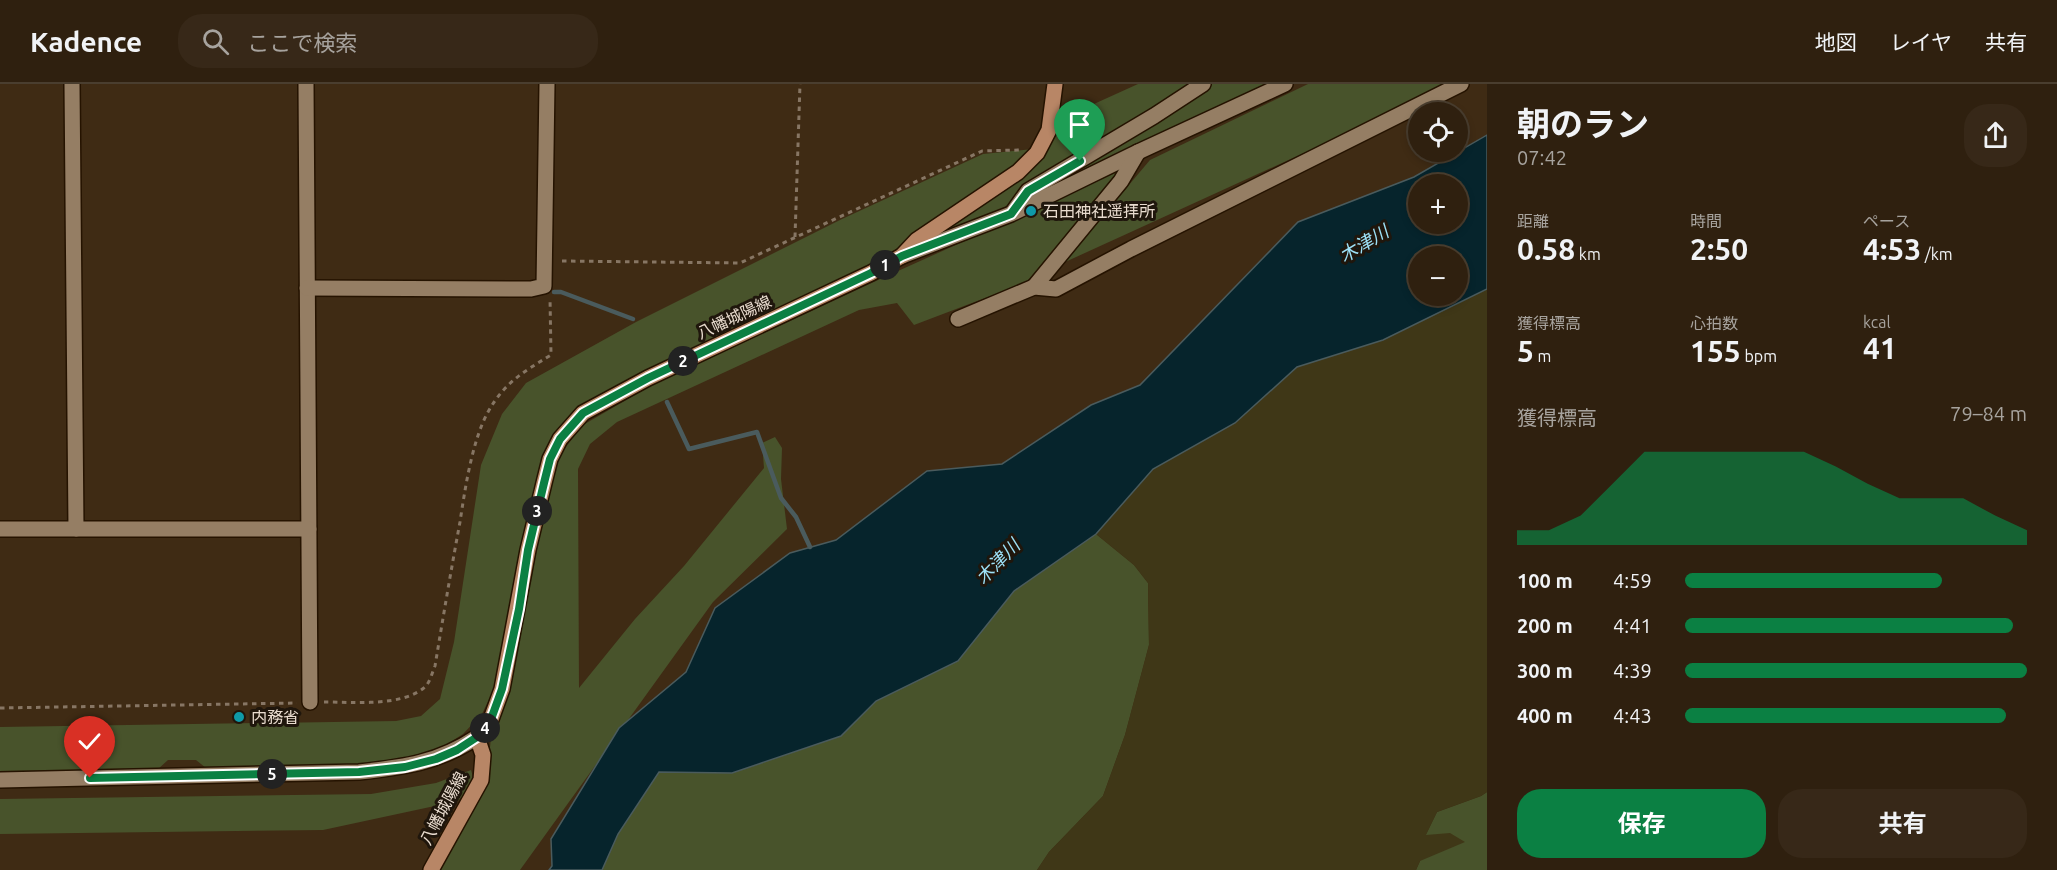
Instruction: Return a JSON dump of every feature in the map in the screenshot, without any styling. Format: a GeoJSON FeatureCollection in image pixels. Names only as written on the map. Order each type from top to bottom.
{"type":"FeatureCollection","features":[{"type":"Feature","properties":{"kind":"main road","name":"八幡城陽線"},"geometry":{"type":"LineString","coordinates":[[430,870],[480,780],[483,755],[477,737],[490,722],[502,689],[519,609],[528,550],[548,467],[560,439],[567,430],[583,413],[648,378],[871,273],[902,256],[917,240],[1018,172],[1037,153],[1049,130],[1055,84]]}},
{"type":"Feature","properties":{"kind":"street"},"geometry":{"type":"LineString","coordinates":[[72,84],[76,530]]}},
{"type":"Feature","properties":{"kind":"street"},"geometry":{"type":"LineString","coordinates":[[306,84],[310,702]]}},
{"type":"Feature","properties":{"kind":"street"},"geometry":{"type":"LineString","coordinates":[[307,288],[531,289],[544,286],[547,84]]}},
{"type":"Feature","properties":{"kind":"street"},"geometry":{"type":"LineString","coordinates":[[1011,214],[1028,191],[1203,84]]}},
{"type":"Feature","properties":{"kind":"street"},"geometry":{"type":"LineString","coordinates":[[902,256],[1011,214],[1285,84]]}},
{"type":"Feature","properties":{"kind":"street"},"geometry":{"type":"LineString","coordinates":[[958,319],[1034,287],[1056,289],[1131,249],[1461,84]]}},
{"type":"Feature","properties":{"kind":"street"},"geometry":{"type":"LineString","coordinates":[[1034,287],[1120,181],[1138,152]]}},
{"type":"Feature","properties":{"kind":"street"},"geometry":{"type":"LineString","coordinates":[[0,530],[309,529]]}},
{"type":"Feature","properties":{"kind":"street"},"geometry":{"type":"LineString","coordinates":[[0,780],[359,772],[405,767],[436,759],[457,750],[477,737]]}},
{"type":"Feature","properties":{"kind":"path"},"geometry":{"type":"LineString","coordinates":[[795,237],[800,84]]}},
{"type":"Feature","properties":{"kind":"path"},"geometry":{"type":"LineString","coordinates":[[562,261],[740,263],[982,151],[1013,151],[1042,145]]}},
{"type":"Feature","properties":{"kind":"path"},"geometry":{"type":"LineString","coordinates":[[0,708],[387,701],[414,694],[427,685],[435,666],[467,479],[487,414],[499,395],[519,374],[551,355],[550,296],[544,286]]}},
{"type":"Feature","properties":{"kind":"green space"},"geometry":{"type":"Polygon","coordinates":[[[1138,84],[1268,84],[1040,192],[933,238],[1026,174],[1050,146],[1063,118],[1138,84]]]}},
{"type":"Feature","properties":{"kind":"green space"},"geometry":{"type":"Polygon","coordinates":[[[1308,84],[1455,84],[1416,102],[1408,102],[1408,105],[1063,263],[1150,160],[1308,84]]]}},
{"type":"Feature","properties":{"kind":"green space"},"geometry":{"type":"Polygon","coordinates":[[[1033,149],[998,180],[867,269],[648,371],[550,445],[537,478],[506,640],[493,691],[482,714],[463,734],[441,748],[397,760],[356,764],[206,768],[196,760],[168,760],[157,770],[0,771],[0,727],[396,721],[421,716],[440,699],[454,642],[481,465],[502,414],[526,383],[636,322],[842,219],[983,154],[1033,149]]]}},
{"type":"Feature","properties":{"kind":"green space"},"geometry":{"type":"Polygon","coordinates":[[[1122,170],[1027,282],[914,325],[897,303],[859,310],[617,422],[590,444],[578,469],[579,688],[635,619],[684,566],[764,468],[762,443],[775,437],[782,448],[781,479],[787,529],[713,602],[520,870],[437,870],[487,775],[491,738],[509,692],[552,473],[558,457],[583,425],[652,385],[1122,170]]]}},
{"type":"Feature","properties":{"kind":"green space"},"geometry":{"type":"Polygon","coordinates":[[[1096,534],[1134,565],[1148,583],[1149,645],[1125,735],[1103,796],[1049,852],[1037,870],[602,870],[618,834],[659,772],[732,773],[841,736],[876,701],[958,661],[1014,591],[1096,534]]]}},
{"type":"Feature","properties":{"kind":"green space"},"geometry":{"type":"Polygon","coordinates":[[[471,770],[471,783],[458,801],[323,830],[0,834],[0,799],[371,794],[436,783],[471,770]]]}},
{"type":"Feature","properties":{"kind":"green space"},"geometry":{"type":"Polygon","coordinates":[[[1487,792],[1487,870],[1416,870],[1425,836],[1437,812],[1487,792]]]}},
{"type":"Feature","properties":{"kind":"sand"},"geometry":{"type":"Polygon","coordinates":[[[1487,289],[1487,792],[1437,812],[1426,835],[1450,833],[1465,842],[1420,861],[1416,870],[1037,870],[1049,852],[1103,796],[1125,735],[1149,645],[1148,583],[1134,565],[1096,534],[1153,469],[1235,423],[1297,367],[1383,339],[1452,306],[1468,306],[1468,298],[1487,289]]]}},
{"type":"Feature","properties":{"kind":"water","name":"木津川"},"geometry":{"type":"Polygon","coordinates":[[[1487,135],[1487,289],[1468,298],[1468,246],[1408,246],[1408,306],[1452,306],[1383,340],[1297,367],[1235,423],[1153,469],[1096,534],[1014,591],[958,661],[876,701],[841,736],[732,773],[659,772],[618,834],[602,870],[549,870],[552,866],[551,839],[619,728],[686,672],[715,608],[790,553],[836,540],[927,471],[1002,464],[1091,405],[1140,385],[1298,222],[1408,179],[1408,234],[1468,234],[1468,174],[1419,174],[1440,162],[1468,162],[1468,146],[1487,135]]]}},
{"type":"Feature","properties":{"kind":"waterway"},"geometry":{"type":"LineString","coordinates":[[554,292],[561,292],[633,319]]}},
{"type":"Feature","properties":{"kind":"waterway"},"geometry":{"type":"LineString","coordinates":[[667,402],[689,449],[757,432],[781,498],[796,517],[810,547]]}},
{"type":"Feature","properties":{"kind":"place","name":"石田神社遥拝所"},"geometry":{"type":"Point","coordinates":[1031,211]}},
{"type":"Feature","properties":{"kind":"place","name":"内務省"},"geometry":{"type":"Point","coordinates":[239,717]}},
{"type":"Feature","properties":{"kind":"route"},"geometry":{"type":"LineString","coordinates":[[90,778],[359,772],[405,767],[436,759],[457,750],[477,737],[490,722],[502,689],[519,609],[528,550],[550,459],[560,439],[583,413],[648,378],[871,273],[902,256],[1011,214],[1028,191],[1080,161]]}}]}
